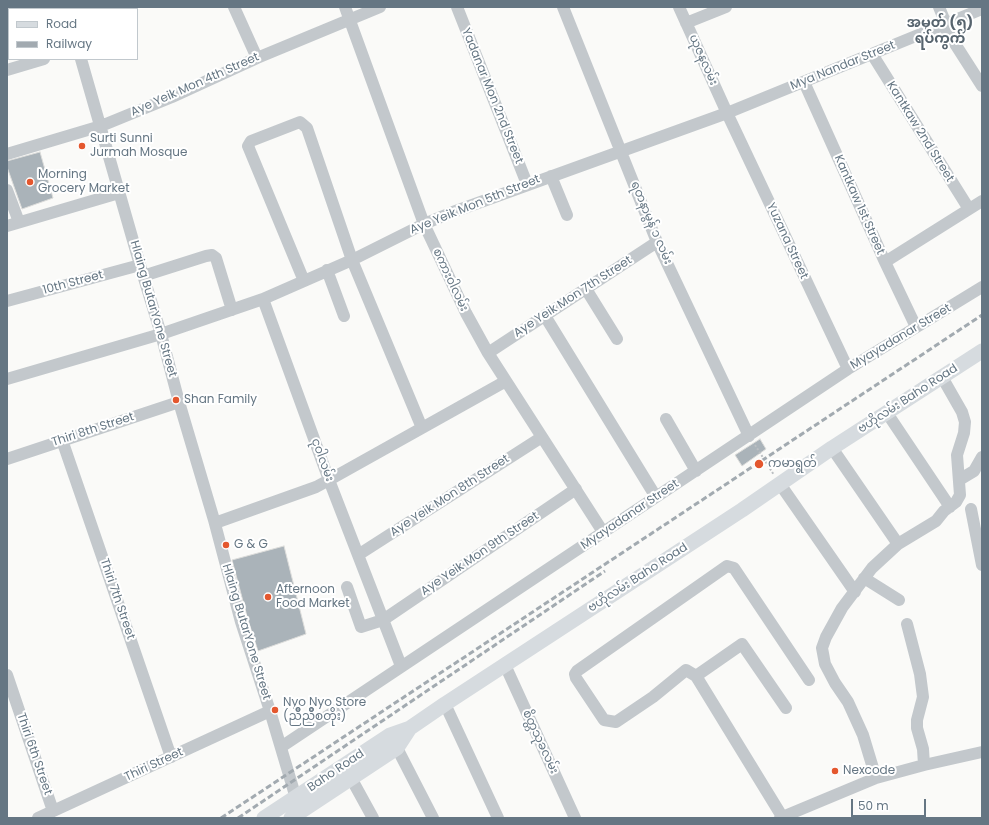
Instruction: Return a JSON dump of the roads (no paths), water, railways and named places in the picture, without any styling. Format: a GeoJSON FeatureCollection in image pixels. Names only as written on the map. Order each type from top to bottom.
{"type":"FeatureCollection","features":[{"type":"Feature","properties":{"kind":"main road","name":"ဗဟိုလမ်း Baho Road"},"geometry":{"type":"LineString","coordinates":[[298,816],[397,748],[410,728],[445,704],[735,515],[832,448],[982,351]]}},
{"type":"Feature","properties":{"kind":"main road","name":"Baho Road"},"geometry":{"type":"LineString","coordinates":[[264,818],[390,735],[410,728]]}},
{"type":"Feature","properties":{"kind":"street"},"geometry":{"type":"LineString","coordinates":[[234,7],[257,58]]}},
{"type":"Feature","properties":{"kind":"street","name":"စကား၀ါလမ်း"},"geometry":{"type":"LineString","coordinates":[[345,7],[424,224],[466,313],[488,353],[603,532]]}},
{"type":"Feature","properties":{"kind":"street","name":"Aye Yeik Mon 4th Street"},"geometry":{"type":"LineString","coordinates":[[7,154],[100,126],[172,97],[257,58],[380,7]]}},
{"type":"Feature","properties":{"kind":"street","name":"Yadanar Mon 2nd Street"},"geometry":{"type":"LineString","coordinates":[[457,7],[527,184]]}},
{"type":"Feature","properties":{"kind":"street","name":"ရတနာမွန် ၁ လမ်း"},"geometry":{"type":"LineString","coordinates":[[563,7],[658,242],[749,436]]}},
{"type":"Feature","properties":{"kind":"street","name":"ယုဇနလမ်း"},"geometry":{"type":"LineString","coordinates":[[679,7],[727,113]]}},
{"type":"Feature","properties":{"kind":"street"},"geometry":{"type":"LineString","coordinates":[[686,23],[726,7]]}},
{"type":"Feature","properties":{"kind":"street"},"geometry":{"type":"LineString","coordinates":[[939,7],[945,24],[982,86]]}},
{"type":"Feature","properties":{"kind":"street","name":"Mya Nandar Street"},"geometry":{"type":"LineString","coordinates":[[727,113],[982,9]]}},
{"type":"Feature","properties":{"kind":"street","name":"Kantkaw 2nd Street"},"geometry":{"type":"LineString","coordinates":[[872,54],[969,209]]}},
{"type":"Feature","properties":{"kind":"street"},"geometry":{"type":"LineString","coordinates":[[7,70],[41,60]]}},
{"type":"Feature","properties":{"kind":"street","name":"Hlaing ButarYone Street"},"geometry":{"type":"LineString","coordinates":[[81,60],[215,523],[240,622],[270,711],[296,797],[298,816]]}},
{"type":"Feature","properties":{"kind":"street","name":"Kantkaw 1st Street"},"geometry":{"type":"LineString","coordinates":[[804,82],[916,327]]}},
{"type":"Feature","properties":{"kind":"street","name":"Aye Yeik Mon 5th Street"},"geometry":{"type":"LineString","coordinates":[[7,379],[161,334],[263,299],[352,260],[424,224],[527,184],[727,113]]}},
{"type":"Feature","properties":{"kind":"street","name":"Yuzana Street"},"geometry":{"type":"LineString","coordinates":[[727,113],[848,368]]}},
{"type":"Feature","properties":{"kind":"street"},"geometry":{"type":"LineString","coordinates":[[304,281],[248,146],[251,142],[300,122],[307,128],[352,260],[422,428]]}},
{"type":"Feature","properties":{"kind":"street"},"geometry":{"type":"LineString","coordinates":[[551,176],[567,215]]}},
{"type":"Feature","properties":{"kind":"street"},"geometry":{"type":"LineString","coordinates":[[7,190],[13,224],[119,193]]}},
{"type":"Feature","properties":{"kind":"street"},"geometry":{"type":"LineString","coordinates":[[885,262],[982,201]]}},
{"type":"Feature","properties":{"kind":"street","name":"Aye Yeik Mon 7th Street"},"geometry":{"type":"LineString","coordinates":[[488,353],[658,242]]}},
{"type":"Feature","properties":{"kind":"street","name":"10th Street"},"geometry":{"type":"LineString","coordinates":[[7,301],[212,255],[216,258],[232,310]]}},
{"type":"Feature","properties":{"kind":"street"},"geometry":{"type":"LineString","coordinates":[[328,270],[344,316]]}},
{"type":"Feature","properties":{"kind":"street","name":"Myayadanar Street"},"geometry":{"type":"LineString","coordinates":[[281,747],[749,436],[848,368],[982,287]]}},
{"type":"Feature","properties":{"kind":"street"},"geometry":{"type":"LineString","coordinates":[[586,289],[617,339]]}},
{"type":"Feature","properties":{"kind":"street","name":"ငုဝါလမ်း"},"geometry":{"type":"LineString","coordinates":[[263,299],[329,480],[401,666]]}},
{"type":"Feature","properties":{"kind":"street"},"geometry":{"type":"LineString","coordinates":[[545,316],[656,497]]}},
{"type":"Feature","properties":{"kind":"street"},"geometry":{"type":"LineString","coordinates":[[876,778],[863,735],[848,702],[835,684],[824,664],[822,648],[826,637],[842,608],[872,568],[898,544],[936,521],[944,511],[956,502],[960,494],[958,455],[964,433],[965,422],[962,412],[942,377]]}},
{"type":"Feature","properties":{"kind":"street"},"geometry":{"type":"LineString","coordinates":[[215,523],[316,487],[506,380]]}},
{"type":"Feature","properties":{"kind":"street","name":"Thiri 8th Street"},"geometry":{"type":"LineString","coordinates":[[7,460],[62,440],[179,402]]}},
{"type":"Feature","properties":{"kind":"street"},"geometry":{"type":"LineString","coordinates":[[887,413],[950,508]]}},
{"type":"Feature","properties":{"kind":"street"},"geometry":{"type":"LineString","coordinates":[[666,419],[696,471]]}},
{"type":"Feature","properties":{"kind":"street","name":"Aye Yeik Mon 8th Street"},"geometry":{"type":"LineString","coordinates":[[358,555],[542,436]]}},
{"type":"Feature","properties":{"kind":"street","name":"Thiri 7th Street"},"geometry":{"type":"LineString","coordinates":[[62,440],[171,757]]}},
{"type":"Feature","properties":{"kind":"street"},"geometry":{"type":"LineString","coordinates":[[832,448],[898,544]]}},
{"type":"Feature","properties":{"kind":"street"},"geometry":{"type":"LineString","coordinates":[[959,480],[974,471],[982,457]]}},
{"type":"Feature","properties":{"kind":"street"},"geometry":{"type":"LineString","coordinates":[[780,484],[855,592]]}},
{"type":"Feature","properties":{"kind":"street","name":"Aye Yeik Mon 9th Street"},"geometry":{"type":"LineString","coordinates":[[347,587],[361,627],[383,620],[576,488]]}},
{"type":"Feature","properties":{"kind":"street"},"geometry":{"type":"LineString","coordinates":[[971,509],[982,564]]}},
{"type":"Feature","properties":{"kind":"street"},"geometry":{"type":"LineString","coordinates":[[809,680],[734,568],[727,566],[577,671],[576,674],[576,678],[604,720],[616,722],[653,697],[686,670],[696,676],[781,818],[876,778],[982,752]]}},
{"type":"Feature","properties":{"kind":"street"},"geometry":{"type":"LineString","coordinates":[[864,578],[899,600]]}},
{"type":"Feature","properties":{"kind":"street"},"geometry":{"type":"LineString","coordinates":[[907,624],[920,674],[924,697],[917,720],[917,728],[923,749],[924,765]]}},
{"type":"Feature","properties":{"kind":"street"},"geometry":{"type":"LineString","coordinates":[[696,676],[742,644],[786,708]]}},
{"type":"Feature","properties":{"kind":"street","name":"စိတ္တသုခလမ်း"},"geometry":{"type":"LineString","coordinates":[[505,665],[575,818]]}},
{"type":"Feature","properties":{"kind":"street","name":"Thiri 6th Street"},"geometry":{"type":"LineString","coordinates":[[7,674],[53,811]]}},
{"type":"Feature","properties":{"kind":"street"},"geometry":{"type":"LineString","coordinates":[[445,704],[498,818]]}},
{"type":"Feature","properties":{"kind":"street","name":"Thiri Street"},"geometry":{"type":"LineString","coordinates":[[38,818],[270,711]]}},
{"type":"Feature","properties":{"kind":"street"},"geometry":{"type":"LineString","coordinates":[[397,748],[429,817]]}},
{"type":"Feature","properties":{"kind":"street"},"geometry":{"type":"LineString","coordinates":[[352,778],[373,818]]}},
{"type":"Feature","properties":{"kind":"railway"},"geometry":{"type":"LineString","coordinates":[[221,818],[982,315]]}},
{"type":"Feature","properties":{"kind":"railway"},"geometry":{"type":"LineString","coordinates":[[238,818],[605,571]]}},
{"type":"Feature","properties":{"kind":"place","name":"Surti Sunni Jurmah Mosque"},"geometry":{"type":"Point","coordinates":[82,146]}},
{"type":"Feature","properties":{"kind":"place","name":"Morning Grocery Market"},"geometry":{"type":"Point","coordinates":[30,182]}},
{"type":"Feature","properties":{"kind":"place","name":"Shan Family"},"geometry":{"type":"Point","coordinates":[176,400]}},
{"type":"Feature","properties":{"kind":"place","name":"ကမာရွတ်"},"geometry":{"type":"Point","coordinates":[759,464]}},
{"type":"Feature","properties":{"kind":"place","name":"G & G"},"geometry":{"type":"Point","coordinates":[226,545]}},
{"type":"Feature","properties":{"kind":"place","name":"Afternoon Food Market"},"geometry":{"type":"Point","coordinates":[268,597]}},
{"type":"Feature","properties":{"kind":"place","name":"Nyo Nyo Store (ညိဳညိဳစတိုး)"},"geometry":{"type":"Point","coordinates":[275,710]}},
{"type":"Feature","properties":{"kind":"place","name":"Nexcode"},"geometry":{"type":"Point","coordinates":[835,771]}},
{"type":"Feature","properties":{"kind":"district","name":"အမှတ် (၅) ရပ်ကွက်"},"geometry":{"type":"Point","coordinates":[940,32]}}]}
